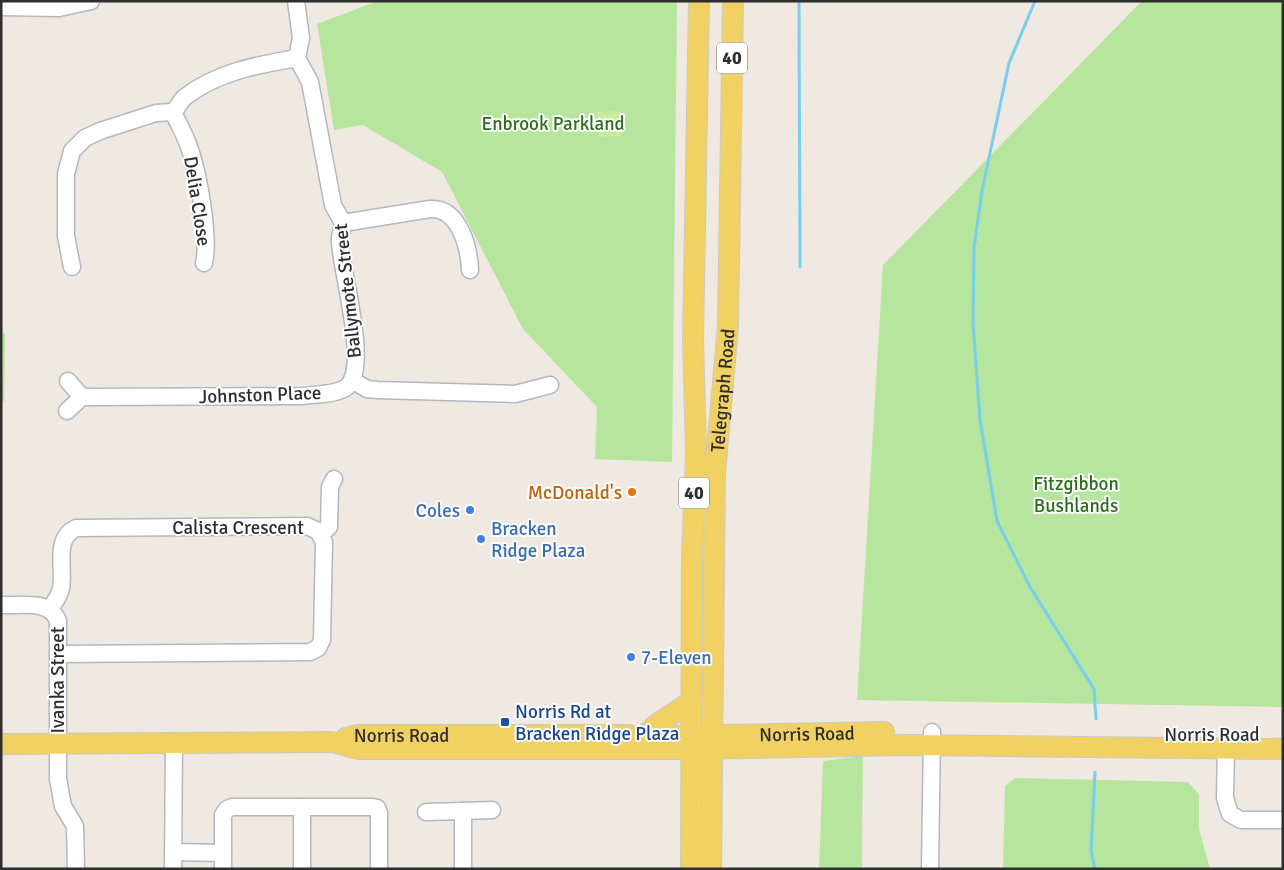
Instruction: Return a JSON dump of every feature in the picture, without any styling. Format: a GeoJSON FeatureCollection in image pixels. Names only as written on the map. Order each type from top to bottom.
{"type":"FeatureCollection","features":[{"type":"Feature","properties":{"kind":"main road","name":"Telegraph Road"},"geometry":{"type":"LineString","coordinates":[[691,869],[692,556],[696,453],[693,339],[700,1]]}},
{"type":"Feature","properties":{"kind":"main road","name":"Telegraph Road"},"geometry":{"type":"LineString","coordinates":[[711,869],[715,473],[727,350],[733,1]]}},
{"type":"Feature","properties":{"kind":"main road"},"geometry":{"type":"LineString","coordinates":[[696,194],[706,200],[714,201],[730,187]]}},
{"type":"Feature","properties":{"kind":"main road"},"geometry":{"type":"LineString","coordinates":[[696,227],[714,216],[729,219]]}},
{"type":"Feature","properties":{"kind":"main road"},"geometry":{"type":"LineString","coordinates":[[645,736],[657,724],[692,701]]}},
{"type":"Feature","properties":{"kind":"main road","name":"Norris Road"},"geometry":{"type":"LineString","coordinates":[[1,744],[332,742],[358,735],[645,736],[692,742]]}},
{"type":"Feature","properties":{"kind":"main road","name":"Norris Road"},"geometry":{"type":"LineString","coordinates":[[332,742],[358,749],[377,749],[692,742],[1283,735]]}},
{"type":"Feature","properties":{"kind":"main road","name":"Norris Road"},"geometry":{"type":"LineString","coordinates":[[932,739],[1283,749]]}},
{"type":"Feature","properties":{"kind":"street"},"geometry":{"type":"LineString","coordinates":[[1,7],[59,8],[91,1]]}},
{"type":"Feature","properties":{"kind":"street"},"geometry":{"type":"LineString","coordinates":[[72,267],[66,236],[66,174],[72,151],[85,138],[100,131],[156,113],[173,112],[185,97],[218,78],[252,66],[297,58],[301,38],[296,1]]}},
{"type":"Feature","properties":{"kind":"street","name":"Ballymote Street"},"geometry":{"type":"LineString","coordinates":[[297,58],[310,82],[332,205],[343,223],[340,241],[354,333],[355,368],[352,380]]}},
{"type":"Feature","properties":{"kind":"street","name":"Delia Close"},"geometry":{"type":"LineString","coordinates":[[173,112],[188,142],[194,164],[206,238],[204,263]]}},
{"type":"Feature","properties":{"kind":"street"},"geometry":{"type":"LineString","coordinates":[[343,223],[430,209],[444,210],[452,216],[466,244],[470,270]]}},
{"type":"Feature","properties":{"kind":"street"},"geometry":{"type":"LineString","coordinates":[[352,380],[372,390],[515,394],[550,385]]}},
{"type":"Feature","properties":{"kind":"street","name":"Johnston Place"},"geometry":{"type":"LineString","coordinates":[[82,397],[303,396],[338,391],[346,388],[352,380]]}},
{"type":"Feature","properties":{"kind":"street"},"geometry":{"type":"LineString","coordinates":[[67,411],[82,397],[68,381]]}},
{"type":"Feature","properties":{"kind":"street"},"geometry":{"type":"LineString","coordinates":[[321,534],[329,527],[330,487],[334,479]]}},
{"type":"Feature","properties":{"kind":"street","name":"Calista Crescent"},"geometry":{"type":"LineString","coordinates":[[50,609],[61,590],[63,542],[68,533],[76,528],[302,526],[315,528],[321,534],[325,546],[323,632],[321,644],[315,650],[299,654],[59,654]]}},
{"type":"Feature","properties":{"kind":"street","name":"Ivanka Street"},"geometry":{"type":"LineString","coordinates":[[1,605],[40,606],[50,609],[58,622],[57,743],[60,793],[63,806],[75,826],[76,869]]}},
{"type":"Feature","properties":{"kind":"street"},"geometry":{"type":"LineString","coordinates":[[930,869],[932,739]]}},
{"type":"Feature","properties":{"kind":"street"},"geometry":{"type":"LineString","coordinates":[[173,869],[174,743]]}},
{"type":"Feature","properties":{"kind":"street"},"geometry":{"type":"LineString","coordinates":[[1226,748],[1225,798],[1230,814],[1241,820],[1283,820]]}},
{"type":"Feature","properties":{"kind":"street"},"geometry":{"type":"LineString","coordinates":[[174,852],[223,861],[223,815],[227,809],[302,807],[378,808],[380,813],[379,869]]}},
{"type":"Feature","properties":{"kind":"street"},"geometry":{"type":"LineString","coordinates":[[302,807],[302,869]]}},
{"type":"Feature","properties":{"kind":"street"},"geometry":{"type":"LineString","coordinates":[[426,812],[492,810]]}},
{"type":"Feature","properties":{"kind":"street"},"geometry":{"type":"LineString","coordinates":[[463,812],[463,869]]}},
{"type":"Feature","properties":{"kind":"green space","name":"Enbrook Parkland"},"geometry":{"type":"Polygon","coordinates":[[[378,1],[677,1],[672,462],[595,459],[597,407],[523,329],[442,172],[363,125],[334,130],[317,24],[378,1]]]}},
{"type":"Feature","properties":{"kind":"green space","name":"Fitzgibbon Bushlands"},"geometry":{"type":"Polygon","coordinates":[[[1142,1],[1283,1],[1283,707],[857,700],[883,265],[1142,1]]]}},
{"type":"Feature","properties":{"kind":"green space"},"geometry":{"type":"Polygon","coordinates":[[[620,111],[621,136],[598,137],[597,112],[620,111]]]}},
{"type":"Feature","properties":{"kind":"green space"},"geometry":{"type":"Polygon","coordinates":[[[1,333],[5,333],[4,401],[1,401],[1,333]]]}},
{"type":"Feature","properties":{"kind":"green space"},"geometry":{"type":"Polygon","coordinates":[[[863,756],[862,869],[819,869],[823,761],[863,756]]]}},
{"type":"Feature","properties":{"kind":"green space"},"geometry":{"type":"Polygon","coordinates":[[[1015,778],[1188,782],[1199,794],[1199,829],[1210,869],[1003,869],[1005,786],[1015,778]]]}},
{"type":"Feature","properties":{"kind":"waterway"},"geometry":{"type":"LineString","coordinates":[[799,1],[800,267]]}},
{"type":"Feature","properties":{"kind":"waterway"},"geometry":{"type":"LineString","coordinates":[[1035,1],[1009,63],[982,191],[974,248],[973,323],[980,420],[997,521],[1030,587],[1094,689],[1096,719]]}},
{"type":"Feature","properties":{"kind":"waterway"},"geometry":{"type":"LineString","coordinates":[[1095,772],[1091,851],[1095,869]]}},
{"type":"Feature","properties":{"kind":"place","name":"McDonald's"},"geometry":{"type":"Point","coordinates":[632,492]}},
{"type":"Feature","properties":{"kind":"place","name":"Coles"},"geometry":{"type":"Point","coordinates":[470,510]}},
{"type":"Feature","properties":{"kind":"place","name":"Bracken Ridge Plaza"},"geometry":{"type":"Point","coordinates":[481,539]}},
{"type":"Feature","properties":{"kind":"place","name":"7-Eleven"},"geometry":{"type":"Point","coordinates":[631,657]}},
{"type":"Feature","properties":{"kind":"place","name":"Norris Rd at Bracken Ridge Plaza"},"geometry":{"type":"Point","coordinates":[505,722]}}]}
